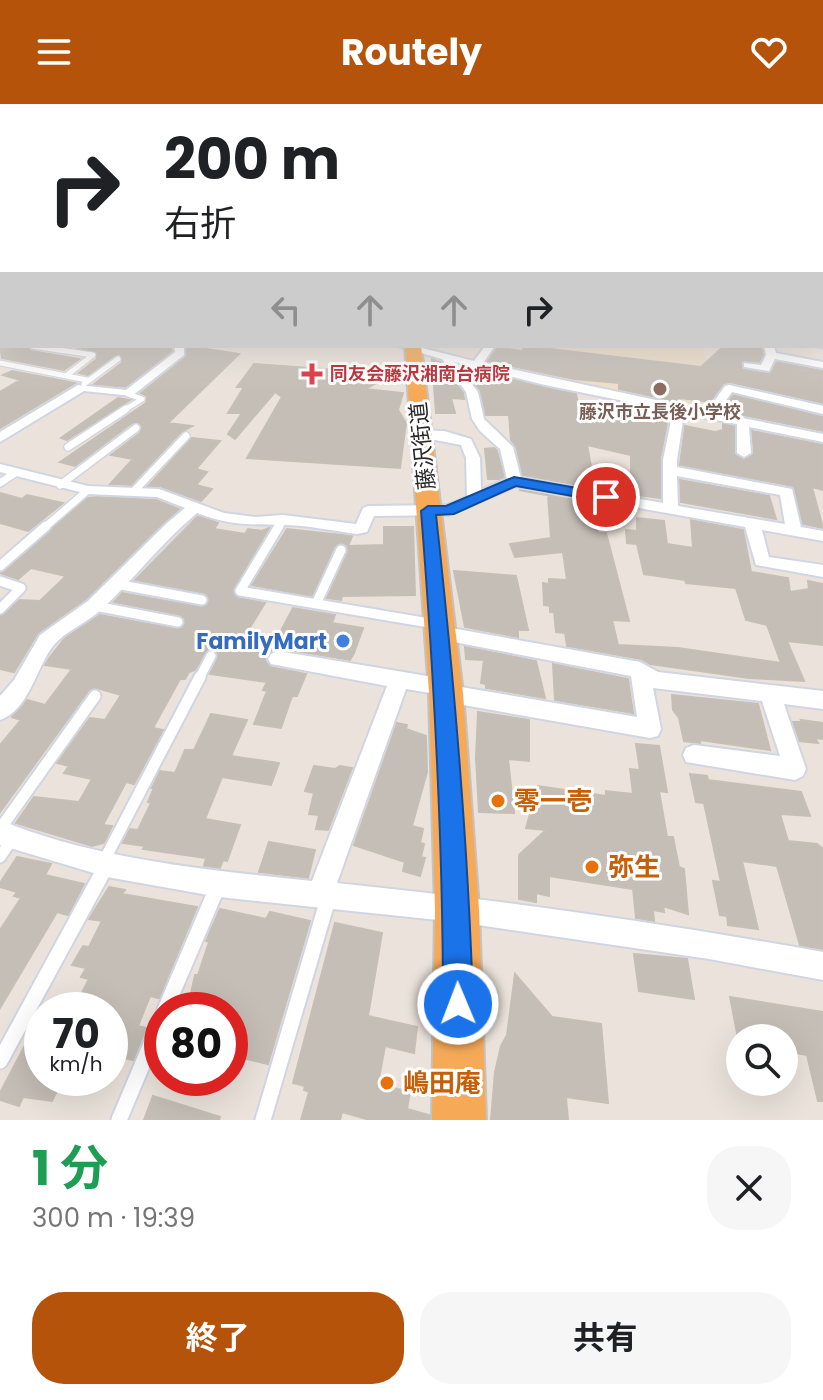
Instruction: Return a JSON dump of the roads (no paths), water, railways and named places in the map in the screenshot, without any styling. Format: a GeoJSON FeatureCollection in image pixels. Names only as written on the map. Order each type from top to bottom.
{"type":"FeatureCollection","features":[{"type":"Feature","properties":{"kind":"highway","name":"藤沢街道"},"geometry":{"type":"LineString","coordinates":[[428,351],[420,433],[445,690],[457,909],[459,1120]]}},
{"type":"Feature","properties":{"kind":"street"},"geometry":{"type":"LineString","coordinates":[[0,438],[85,383],[128,394],[180,353],[179,348]]}},
{"type":"Feature","properties":{"kind":"street"},"geometry":{"type":"LineString","coordinates":[[476,366],[489,348]]}},
{"type":"Feature","properties":{"kind":"street"},"geometry":{"type":"LineString","coordinates":[[748,365],[765,369],[770,350],[823,363]]}},
{"type":"Feature","properties":{"kind":"street"},"geometry":{"type":"LineString","coordinates":[[428,351],[476,366],[823,438]]}},
{"type":"Feature","properties":{"kind":"street"},"geometry":{"type":"LineString","coordinates":[[428,351],[471,389],[476,416],[481,424],[507,445],[513,457],[514,481]]}},
{"type":"Feature","properties":{"kind":"street"},"geometry":{"type":"LineString","coordinates":[[710,415],[729,388],[823,410]]}},
{"type":"Feature","properties":{"kind":"street"},"geometry":{"type":"LineString","coordinates":[[671,509],[670,470],[679,409]]}},
{"type":"Feature","properties":{"kind":"street"},"geometry":{"type":"LineString","coordinates":[[743,421],[744,453]]}},
{"type":"Feature","properties":{"kind":"street"},"geometry":{"type":"LineString","coordinates":[[420,433],[444,435],[448,439],[466,442],[473,458],[474,497]]}},
{"type":"Feature","properties":{"kind":"street"},"geometry":{"type":"LineString","coordinates":[[8,470],[88,490],[159,493],[221,517],[255,522],[283,520],[357,529],[362,528],[368,511],[449,510],[514,481],[823,536]]}},
{"type":"Feature","properties":{"kind":"street"},"geometry":{"type":"LineString","coordinates":[[670,470],[787,492],[794,531]]}},
{"type":"Feature","properties":{"kind":"street"},"geometry":{"type":"LineString","coordinates":[[0,711],[21,686],[47,640],[94,606],[172,526],[197,506]]}},
{"type":"Feature","properties":{"kind":"street"},"geometry":{"type":"LineString","coordinates":[[752,523],[762,561],[823,571]]}},
{"type":"Feature","properties":{"kind":"street"},"geometry":{"type":"LineString","coordinates":[[439,629],[640,670],[654,680],[823,700]]}},
{"type":"Feature","properties":{"kind":"street"},"geometry":{"type":"LineString","coordinates":[[278,659],[400,679],[650,729],[640,670]]}},
{"type":"Feature","properties":{"kind":"street"},"geometry":{"type":"LineString","coordinates":[[324,895],[400,679]]}},
{"type":"Feature","properties":{"kind":"street"},"geometry":{"type":"LineString","coordinates":[[694,755],[795,769],[770,694]]}},
{"type":"Feature","properties":{"kind":"street"},"geometry":{"type":"LineString","coordinates":[[3,839],[107,864],[219,884],[457,909],[709,945],[823,966]]}},
{"type":"Feature","properties":{"kind":"lane"},"geometry":{"type":"LineString","coordinates":[[46,348],[93,355],[67,375]]}},
{"type":"Feature","properties":{"kind":"lane"},"geometry":{"type":"LineString","coordinates":[[0,363],[8,367],[67,375],[85,383],[119,361]]}},
{"type":"Feature","properties":{"kind":"lane"},"geometry":{"type":"LineString","coordinates":[[68,447],[142,399],[128,394]]}},
{"type":"Feature","properties":{"kind":"lane"},"geometry":{"type":"LineString","coordinates":[[60,485],[136,428]]}},
{"type":"Feature","properties":{"kind":"lane"},"geometry":{"type":"LineString","coordinates":[[134,491],[186,436]]}},
{"type":"Feature","properties":{"kind":"lane"},"geometry":{"type":"LineString","coordinates":[[0,483],[8,470]]}},
{"type":"Feature","properties":{"kind":"lane"},"geometry":{"type":"LineString","coordinates":[[0,566],[88,490]]}},
{"type":"Feature","properties":{"kind":"lane"},"geometry":{"type":"LineString","coordinates":[[283,520],[240,591],[439,629]]}},
{"type":"Feature","properties":{"kind":"lane"},"geometry":{"type":"LineString","coordinates":[[316,604],[341,550]]}},
{"type":"Feature","properties":{"kind":"lane"},"geometry":{"type":"LineString","coordinates":[[0,581],[21,588],[0,609]]}},
{"type":"Feature","properties":{"kind":"lane"},"geometry":{"type":"LineString","coordinates":[[116,584],[202,600]]}},
{"type":"Feature","properties":{"kind":"lane"},"geometry":{"type":"LineString","coordinates":[[94,606],[178,622]]}},
{"type":"Feature","properties":{"kind":"lane"},"geometry":{"type":"LineString","coordinates":[[0,1061],[107,864],[107,855],[211,656]]}},
{"type":"Feature","properties":{"kind":"lane"},"geometry":{"type":"LineString","coordinates":[[3,839],[95,696]]}},
{"type":"Feature","properties":{"kind":"lane"},"geometry":{"type":"LineString","coordinates":[[173,992],[219,884]]}},
{"type":"Feature","properties":{"kind":"lane"},"geometry":{"type":"LineString","coordinates":[[263,1120],[324,895]]}},
{"type":"Feature","properties":{"kind":"lane"},"geometry":{"type":"LineString","coordinates":[[119,1120],[144,1061]]}},
{"type":"Feature","properties":{"kind":"place","name":"同友会藤沢湘南台病院"},"geometry":{"type":"Point","coordinates":[312,374]}},
{"type":"Feature","properties":{"kind":"place","name":"藤沢市立長後小学校"},"geometry":{"type":"Point","coordinates":[660,389]}},
{"type":"Feature","properties":{"kind":"place","name":"FamilyMart"},"geometry":{"type":"Point","coordinates":[343,641]}},
{"type":"Feature","properties":{"kind":"place","name":"零一壱"},"geometry":{"type":"Point","coordinates":[498,801]}},
{"type":"Feature","properties":{"kind":"place","name":"弥生"},"geometry":{"type":"Point","coordinates":[592,867]}},
{"type":"Feature","properties":{"kind":"place","name":"嶋田庵"},"geometry":{"type":"Point","coordinates":[387,1083]}}]}
